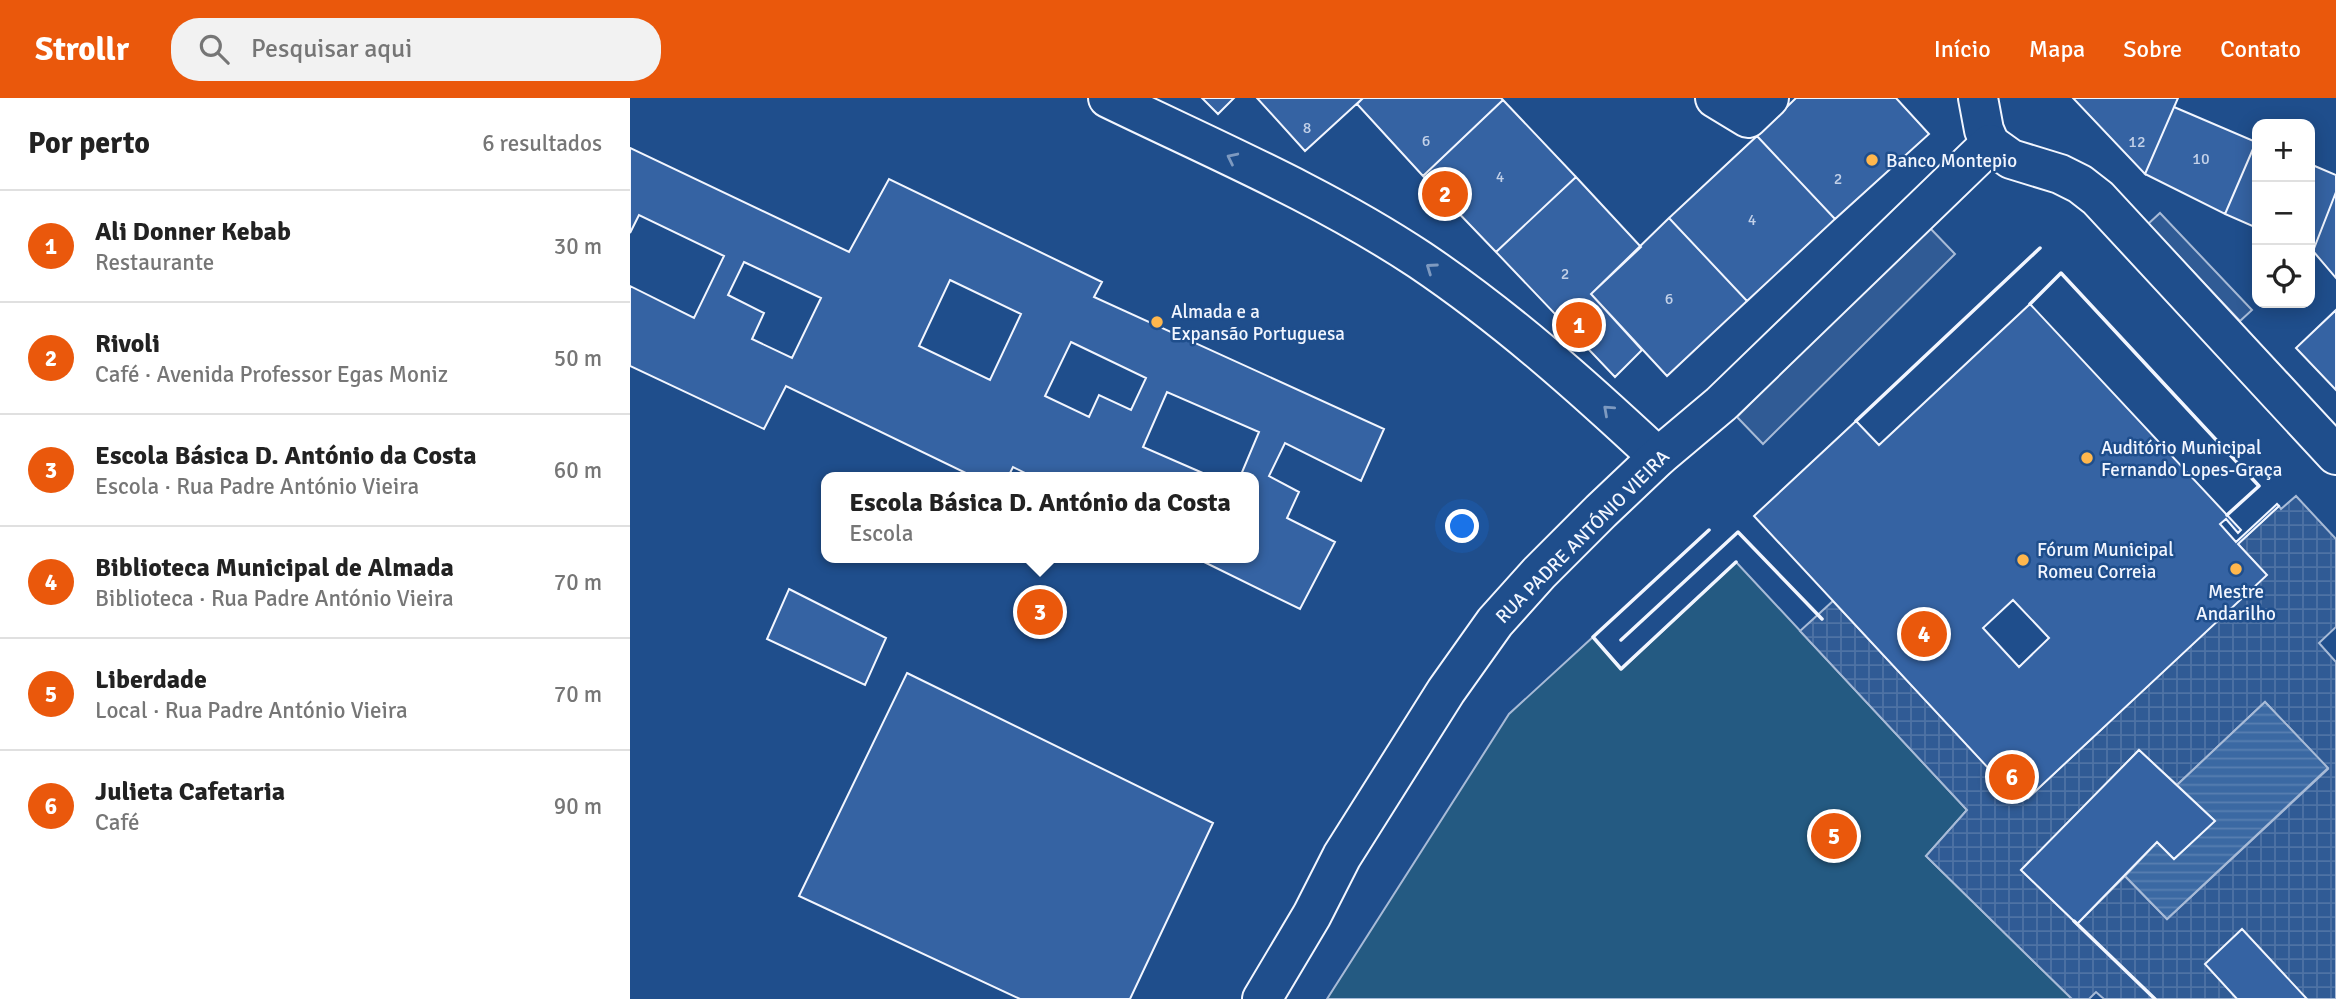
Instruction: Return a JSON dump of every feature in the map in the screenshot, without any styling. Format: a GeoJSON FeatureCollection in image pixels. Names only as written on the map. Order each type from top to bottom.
{"type":"FeatureCollection","features":[{"type":"Feature","properties":{"kind":"street"},"geometry":{"type":"LineString","coordinates":[[1108,98],[1342,213],[1419,260],[1495,314],[1599,402],[1658,457]]}},
{"type":"Feature","properties":{"kind":"street"},"geometry":{"type":"LineString","coordinates":[[1715,98],[1748,118],[1769,98]]}},
{"type":"Feature","properties":{"kind":"street"},"geometry":{"type":"LineString","coordinates":[[1978,98],[1982,122],[1990,144],[2011,159],[2070,178],[2098,198],[2336,455]]}},
{"type":"Feature","properties":{"kind":"street","name":"RUA PADRE ANTÓNIO VIEIRA"},"geometry":{"type":"LineString","coordinates":[[1262,999],[1312,915],[1342,856],[1446,691],[1479,644],[1539,573],[1658,457],[1721,404],[1990,144]]}},
{"type":"Feature","properties":{"kind":"shaded area"},"geometry":{"type":"Polygon","coordinates":[[[2160,213],[2252,310],[2240,321],[2148,224],[2160,213]]]}},
{"type":"Feature","properties":{"kind":"shaded area"},"geometry":{"type":"Polygon","coordinates":[[[1929,227],[1955,254],[1763,444],[1737,417],[1929,227]]]}},
{"type":"Feature","properties":{"kind":"shaded area"},"geometry":{"type":"Polygon","coordinates":[[[2296,496],[2336,539],[2336,627],[2319,643],[2336,662],[2336,999],[2104,999],[2096,992],[2089,999],[2072,999],[1926,856],[1967,810],[1800,631],[1833,601],[2017,798],[2023,793],[2028,798],[2266,575],[2238,544],[2279,506],[2281,509],[2296,496]],[[2265,702],[2177,785],[2139,750],[2021,870],[2077,924],[2125,876],[2167,919],[2328,769],[2265,702]]]}},
{"type":"Feature","properties":{"kind":"shaded area"},"geometry":{"type":"Polygon","coordinates":[[[1736,562],[1967,810],[1926,856],[2072,999],[1327,999],[1509,714],[1593,637],[1622,669],[1736,562]]]}},
{"type":"Feature","properties":{"kind":"shaded area"},"geometry":{"type":"Polygon","coordinates":[[[2265,702],[2328,768],[2167,919],[2125,876],[2157,842],[2174,859],[2214,820],[2177,785],[2265,702]]]}},
{"type":"Feature","properties":{"kind":"building"},"geometry":{"type":"Polygon","coordinates":[[[1202,98],[1234,98],[1218,114],[1202,98]]]}},
{"type":"Feature","properties":{"kind":"building"},"geometry":{"type":"Polygon","coordinates":[[[1257,98],[1363,98],[1305,151],[1257,98]]]}},
{"type":"Feature","properties":{"kind":"building"},"geometry":{"type":"Polygon","coordinates":[[[1363,98],[1503,100],[1423,176],[1357,104],[1363,98]]]}},
{"type":"Feature","properties":{"kind":"building"},"geometry":{"type":"Polygon","coordinates":[[[1796,98],[1896,98],[1929,134],[1835,219],[1757,136],[1796,98]]]}},
{"type":"Feature","properties":{"kind":"building"},"geometry":{"type":"Polygon","coordinates":[[[2073,98],[2178,98],[2145,174],[2073,98]]]}},
{"type":"Feature","properties":{"kind":"building"},"geometry":{"type":"Polygon","coordinates":[[[1503,100],[1576,177],[1496,252],[1423,176],[1503,100]]]}},
{"type":"Feature","properties":{"kind":"building"},"geometry":{"type":"Polygon","coordinates":[[[2174,107],[2252,140],[2252,151],[2225,214],[2145,174],[2174,107]]]}},
{"type":"Feature","properties":{"kind":"building"},"geometry":{"type":"Polygon","coordinates":[[[1757,136],[1835,219],[1747,301],[1669,218],[1757,136]]]}},
{"type":"Feature","properties":{"kind":"building"},"geometry":{"type":"Polygon","coordinates":[[[630,148],[849,252],[889,179],[1102,282],[1094,297],[1384,429],[1361,481],[1285,443],[1269,476],[1299,492],[1287,518],[1335,542],[1300,609],[1206,563],[1259,563],[1259,472],[1242,472],[1259,432],[1167,392],[1143,447],[1200,472],[1023,472],[1013,467],[1010,472],[964,472],[786,386],[764,429],[630,366],[630,286],[694,318],[724,256],[639,215],[630,233],[630,148]],[[744,262],[728,295],[764,313],[752,339],[792,358],[821,298],[744,262]],[[950,280],[919,346],[990,380],[1021,314],[950,280]],[[1071,342],[1045,396],[1089,417],[1099,395],[1131,410],[1146,378],[1071,342]]]}},
{"type":"Feature","properties":{"kind":"building"},"geometry":{"type":"Polygon","coordinates":[[[2252,151],[2252,226],[2225,214],[2252,151]]]}},
{"type":"Feature","properties":{"kind":"building"},"geometry":{"type":"Polygon","coordinates":[[[2315,166],[2336,175],[2336,192],[2315,246],[2315,166]]]}},
{"type":"Feature","properties":{"kind":"building"},"geometry":{"type":"Polygon","coordinates":[[[1576,177],[1641,247],[1591,294],[1642,350],[1615,377],[1496,252],[1576,177]]]}},
{"type":"Feature","properties":{"kind":"building"},"geometry":{"type":"Polygon","coordinates":[[[2336,192],[2336,278],[2315,253],[2315,246],[2336,192]]]}},
{"type":"Feature","properties":{"kind":"building"},"geometry":{"type":"Polygon","coordinates":[[[1669,218],[1747,301],[1667,376],[1591,294],[1669,218]]]}},
{"type":"Feature","properties":{"kind":"building","name":"Fórum Municipal Romeu Correia"},"geometry":{"type":"Polygon","coordinates":[[[2030,304],[2241,530],[2238,533],[2226,519],[2220,524],[2236,542],[2277,504],[2279,506],[2238,544],[2267,575],[2028,798],[2023,793],[2017,799],[1754,516],[1856,421],[1879,445],[2030,304]],[[2013,600],[1983,628],[2019,667],[2049,638],[2013,600]]]}},
{"type":"Feature","properties":{"kind":"building"},"geometry":{"type":"Polygon","coordinates":[[[2336,310],[2336,390],[2296,348],[2336,310]]]}},
{"type":"Feature","properties":{"kind":"building"},"geometry":{"type":"Polygon","coordinates":[[[789,589],[886,638],[865,685],[767,639],[789,589]]]}},
{"type":"Feature","properties":{"kind":"building"},"geometry":{"type":"Polygon","coordinates":[[[907,673],[1213,823],[1130,999],[1020,999],[799,896],[907,673]]]}},
{"type":"Feature","properties":{"kind":"building"},"geometry":{"type":"Polygon","coordinates":[[[2139,750],[2215,821],[2174,859],[2157,842],[2077,924],[2021,870],[2139,750]]]}},
{"type":"Feature","properties":{"kind":"building"},"geometry":{"type":"Polygon","coordinates":[[[2242,929],[2307,999],[2237,999],[2205,964],[2242,929]]]}},
{"type":"Feature","properties":{"kind":"wall"},"geometry":{"type":"LineString","coordinates":[[1856,421],[2040,248]]}},
{"type":"Feature","properties":{"kind":"wall"},"geometry":{"type":"LineString","coordinates":[[2030,304],[2061,273],[2259,486],[2227,515]]}},
{"type":"Feature","properties":{"kind":"wall"},"geometry":{"type":"LineString","coordinates":[[1709,530],[1593,637],[1621,669],[1736,562]]}},
{"type":"Feature","properties":{"kind":"wall"},"geometry":{"type":"LineString","coordinates":[[1621,640],[1738,532],[1822,619]]}},
{"type":"Feature","properties":{"kind":"wall"},"geometry":{"type":"LineString","coordinates":[[2074,921],[2155,999]]}},
{"type":"Feature","properties":{"kind":"place","name":"Banco Montepio"},"geometry":{"type":"Point","coordinates":[1872,160]}},
{"type":"Feature","properties":{"kind":"place","name":"Rivoli"},"geometry":{"type":"Point","coordinates":[1445,194]}},
{"type":"Feature","properties":{"kind":"place","name":"Almada e a Expansão Portuguesa"},"geometry":{"type":"Point","coordinates":[1157,322]}},
{"type":"Feature","properties":{"kind":"place","name":"Ali Donner Kebab"},"geometry":{"type":"Point","coordinates":[1579,325]}},
{"type":"Feature","properties":{"kind":"place","name":"Auditório Municipal Fernando Lopes-Graça"},"geometry":{"type":"Point","coordinates":[2087,458]}},
{"type":"Feature","properties":{"kind":"place","name":"Fórum Municipal Romeu Correia"},"geometry":{"type":"Point","coordinates":[2023,560]}},
{"type":"Feature","properties":{"kind":"place","name":"Mestre Andarilho"},"geometry":{"type":"Point","coordinates":[2236,569]}},
{"type":"Feature","properties":{"kind":"place","name":"Escola Básica D. António da Costa"},"geometry":{"type":"Point","coordinates":[1040,612]}},
{"type":"Feature","properties":{"kind":"place","name":"Biblioteca Municipal de Almada"},"geometry":{"type":"Point","coordinates":[1924,634]}},
{"type":"Feature","properties":{"kind":"place","name":"Julieta Cafetaria"},"geometry":{"type":"Point","coordinates":[2012,777]}},
{"type":"Feature","properties":{"kind":"place","name":"Liberdade"},"geometry":{"type":"Point","coordinates":[1834,836]}}]}
